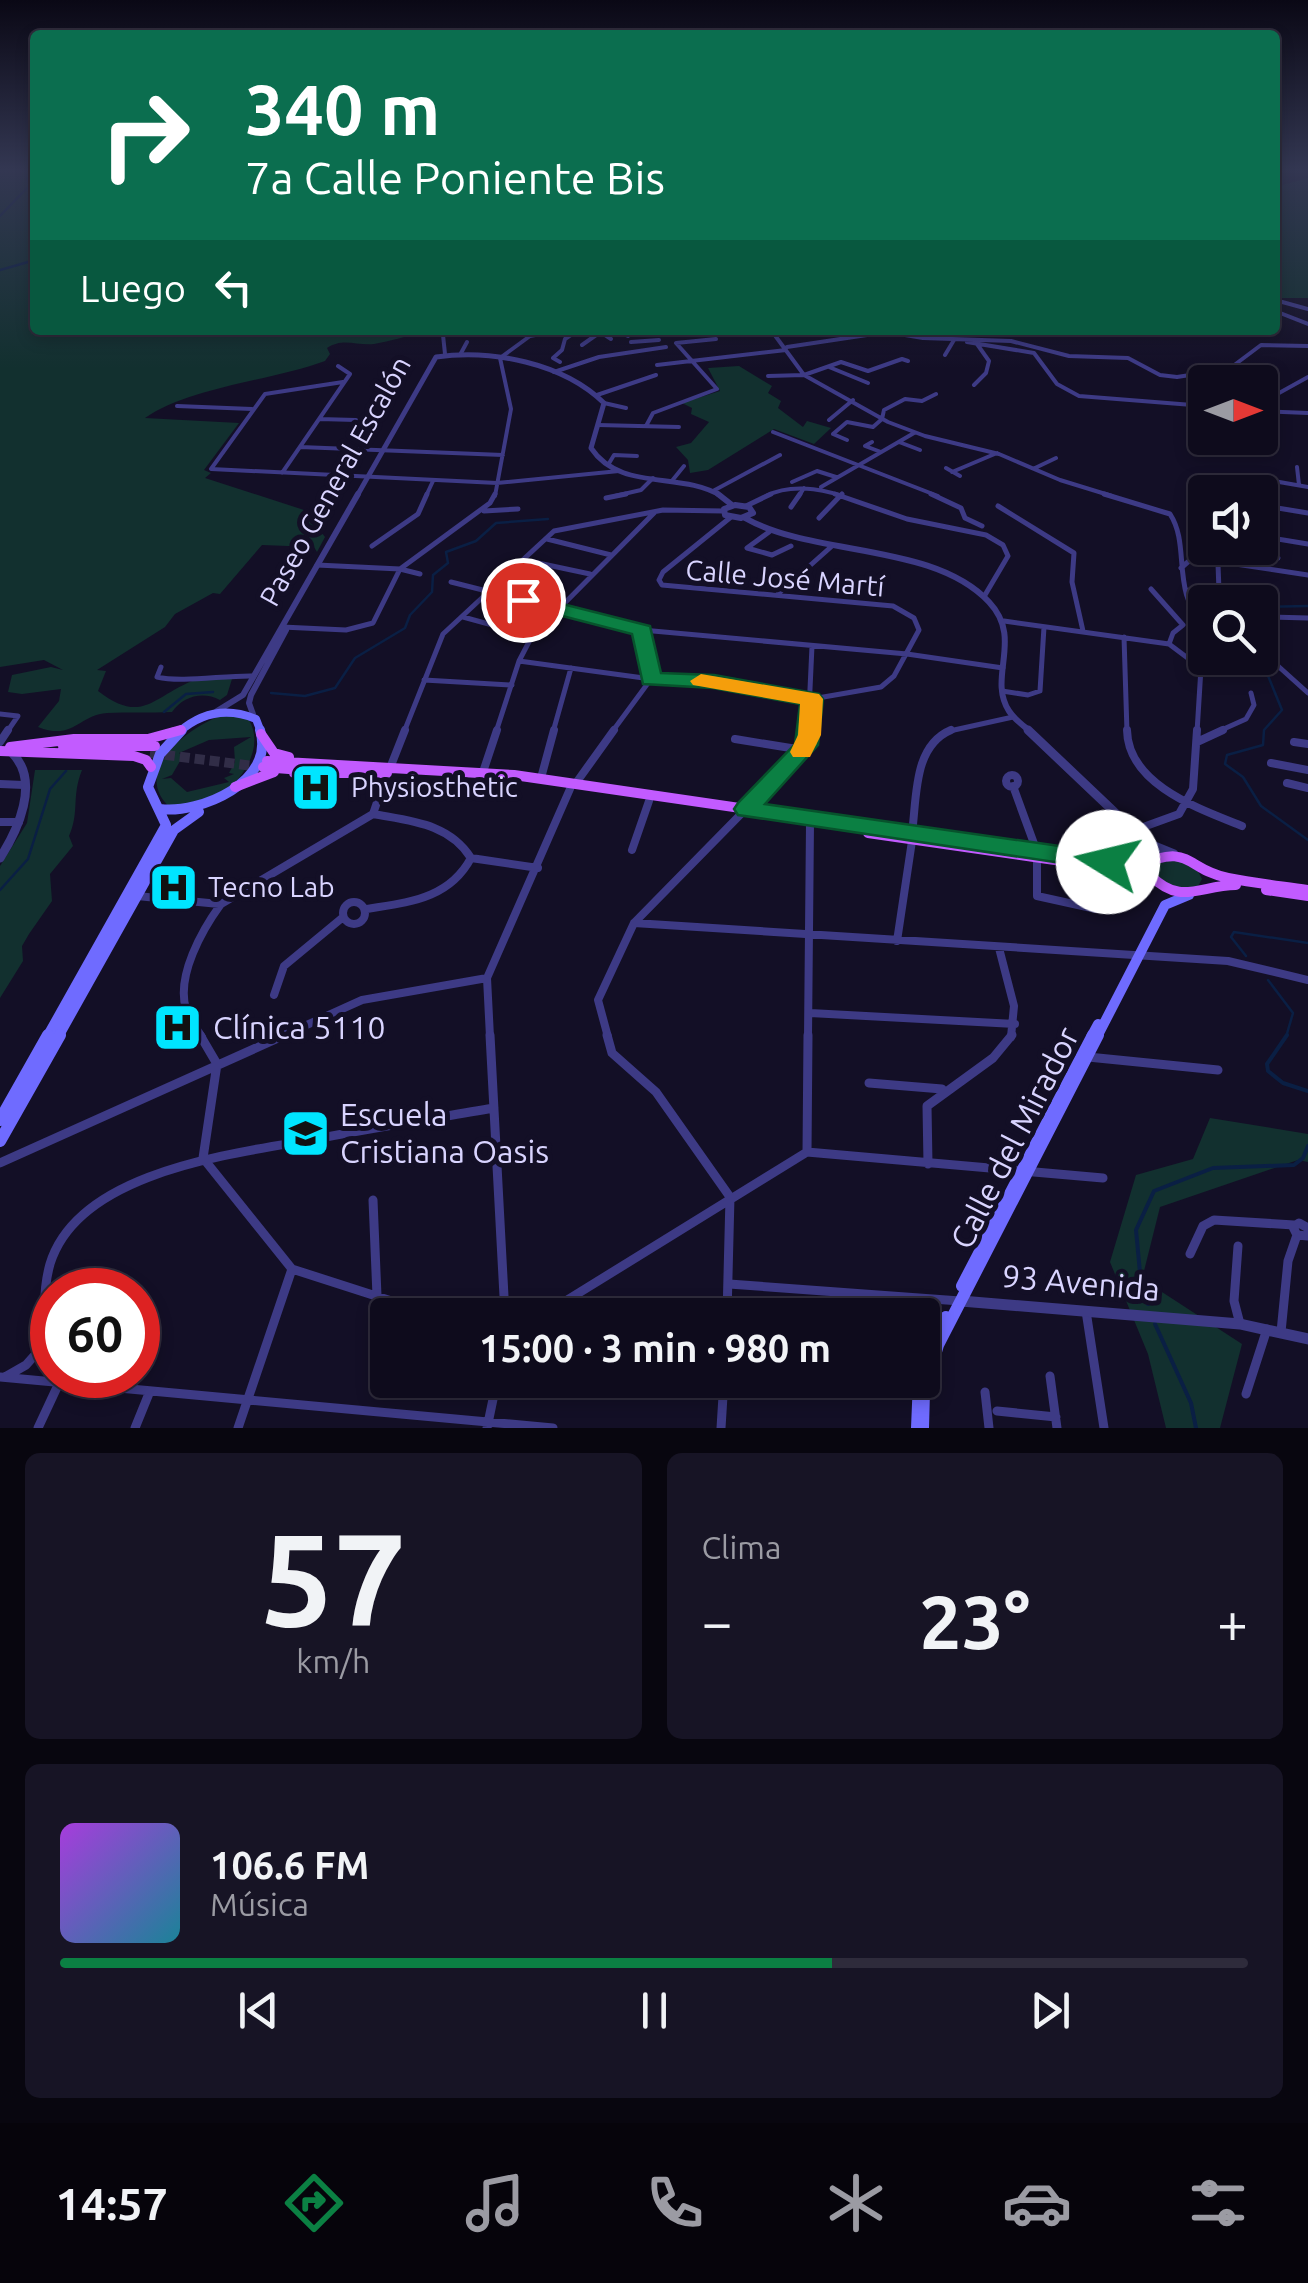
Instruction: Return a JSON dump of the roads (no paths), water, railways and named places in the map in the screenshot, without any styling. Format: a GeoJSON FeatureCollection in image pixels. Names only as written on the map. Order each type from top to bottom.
{"type":"FeatureCollection","features":[{"type":"Feature","properties":{"kind":"main road"},"geometry":{"type":"LineString","coordinates":[[2,748],[74,739],[148,739],[181,730],[208,715],[235,712],[254,717],[261,734],[281,756],[572,787],[1138,866],[1175,854],[1193,860],[1207,871],[1308,893]]}},
{"type":"Feature","properties":{"kind":"main road"},"geometry":{"type":"LineString","coordinates":[[0,1120],[162,832],[166,820],[150,798],[151,767],[158,752],[181,730]]}},
{"type":"Feature","properties":{"kind":"main road"},"geometry":{"type":"LineString","coordinates":[[235,787],[257,758],[261,734]]}},
{"type":"Feature","properties":{"kind":"main road"},"geometry":{"type":"LineString","coordinates":[[2,748],[152,750]]}},
{"type":"Feature","properties":{"kind":"main road"},"geometry":{"type":"LineString","coordinates":[[2,748],[134,756],[146,760],[151,767]]}},
{"type":"Feature","properties":{"kind":"main road"},"geometry":{"type":"LineString","coordinates":[[265,764],[483,772],[541,779],[649,801],[912,836]]}},
{"type":"Feature","properties":{"kind":"main road"},"geometry":{"type":"LineString","coordinates":[[0,1140],[174,830],[235,787],[268,772],[356,776],[390,768]]}},
{"type":"Feature","properties":{"kind":"main road"},"geometry":{"type":"LineString","coordinates":[[160,809],[175,813],[205,808]]}},
{"type":"Feature","properties":{"kind":"main road"},"geometry":{"type":"LineString","coordinates":[[1037,854],[1131,871],[1171,892],[1192,894],[1226,884],[1308,893]]}},
{"type":"Feature","properties":{"kind":"main road"},"geometry":{"type":"LineString","coordinates":[[1151,862],[1154,880]]}},
{"type":"Feature","properties":{"kind":"main road"},"geometry":{"type":"LineString","coordinates":[[1207,871],[1209,886]]}},
{"type":"Feature","properties":{"kind":"main road","name":"Calle del Mirador"},"geometry":{"type":"LineString","coordinates":[[1024,1172],[1088,1057],[1162,900],[1154,880]]}},
{"type":"Feature","properties":{"kind":"main road","name":"Calle del Mirador"},"geometry":{"type":"LineString","coordinates":[[940,1334],[1136,956],[1168,902],[1192,894]]}},
{"type":"Feature","properties":{"kind":"main road","name":"Calle del Mirador"},"geometry":{"type":"LineString","coordinates":[[920,1428],[931,1364],[958,1300]]}},
{"type":"Feature","properties":{"kind":"main road","name":"Calle del Mirador"},"geometry":{"type":"LineString","coordinates":[[919,1398],[920,1428]]}},
{"type":"Feature","properties":{"kind":"street"},"geometry":{"type":"LineString","coordinates":[[1280,301],[1308,308]]}},
{"type":"Feature","properties":{"kind":"street"},"geometry":{"type":"LineString","coordinates":[[1280,313],[1308,324]]}},
{"type":"Feature","properties":{"kind":"street"},"geometry":{"type":"LineString","coordinates":[[443,335],[442,355],[500,358],[552,372],[626,408]]}},
{"type":"Feature","properties":{"kind":"street"},"geometry":{"type":"LineString","coordinates":[[500,358],[524,335]]}},
{"type":"Feature","properties":{"kind":"street"},"geometry":{"type":"LineString","coordinates":[[560,362],[553,358],[571,335]]}},
{"type":"Feature","properties":{"kind":"street"},"geometry":{"type":"LineString","coordinates":[[582,345],[594,335]]}},
{"type":"Feature","properties":{"kind":"street"},"geometry":{"type":"LineString","coordinates":[[605,335],[611,339]]}},
{"type":"Feature","properties":{"kind":"street"},"geometry":{"type":"LineString","coordinates":[[622,335],[629,339],[657,338],[672,354]]}},
{"type":"Feature","properties":{"kind":"street"},"geometry":{"type":"LineString","coordinates":[[775,335],[804,375],[882,418],[914,432],[997,453],[1170,514],[1178,524],[1180,568],[1188,594]]}},
{"type":"Feature","properties":{"kind":"street"},"geometry":{"type":"LineString","coordinates":[[657,366],[862,335]]}},
{"type":"Feature","properties":{"kind":"street"},"geometry":{"type":"LineString","coordinates":[[917,335],[1034,353],[1057,384],[1079,396],[1188,405]]}},
{"type":"Feature","properties":{"kind":"street"},"geometry":{"type":"LineString","coordinates":[[969,338],[973,335]]}},
{"type":"Feature","properties":{"kind":"street"},"geometry":{"type":"LineString","coordinates":[[646,426],[652,413],[717,389],[678,342],[716,339]]}},
{"type":"Feature","properties":{"kind":"street"},"geometry":{"type":"LineString","coordinates":[[953,339],[1022,342],[1070,356],[1128,358],[1154,372],[1177,378],[1229,369],[1262,344],[1308,346]]}},
{"type":"Feature","properties":{"kind":"street"},"geometry":{"type":"LineString","coordinates":[[945,355],[953,339]]}},
{"type":"Feature","properties":{"kind":"street"},"geometry":{"type":"LineString","coordinates":[[461,353],[467,342]]}},
{"type":"Feature","properties":{"kind":"street"},"geometry":{"type":"LineString","coordinates":[[461,353],[474,344]]}},
{"type":"Feature","properties":{"kind":"street"},"geometry":{"type":"LineString","coordinates":[[974,385],[986,373],[990,361],[976,344]]}},
{"type":"Feature","properties":{"kind":"street"},"geometry":{"type":"LineString","coordinates":[[552,372],[599,357],[666,347]]}},
{"type":"Feature","properties":{"kind":"street","name":"Paseo General Escalón"},"geometry":{"type":"LineString","coordinates":[[254,717],[251,694],[285,627],[442,355]]}},
{"type":"Feature","properties":{"kind":"street"},"geometry":{"type":"LineString","coordinates":[[285,627],[346,630],[367,626],[376,620],[400,569],[493,499],[512,405],[500,358]]}},
{"type":"Feature","properties":{"kind":"street"},"geometry":{"type":"LineString","coordinates":[[768,376],[804,375],[842,362],[868,371],[902,358],[908,361]]}},
{"type":"Feature","properties":{"kind":"street"},"geometry":{"type":"LineString","coordinates":[[856,368],[870,362]]}},
{"type":"Feature","properties":{"kind":"street"},"geometry":{"type":"LineString","coordinates":[[282,474],[350,372],[338,366]]}},
{"type":"Feature","properties":{"kind":"street"},"geometry":{"type":"LineString","coordinates":[[828,367],[868,384]]}},
{"type":"Feature","properties":{"kind":"street"},"geometry":{"type":"LineString","coordinates":[[601,399],[656,375]]}},
{"type":"Feature","properties":{"kind":"street"},"geometry":{"type":"LineString","coordinates":[[1278,394],[1308,377]]}},
{"type":"Feature","properties":{"kind":"street"},"geometry":{"type":"LineString","coordinates":[[342,382],[269,392],[211,466],[217,472],[497,484],[619,471]]}},
{"type":"Feature","properties":{"kind":"street"},"geometry":{"type":"LineString","coordinates":[[847,440],[833,434],[847,422],[873,427],[884,410],[905,399],[922,400],[936,394]]}},
{"type":"Feature","properties":{"kind":"street"},"geometry":{"type":"LineString","coordinates":[[601,399],[591,451],[608,466],[713,491],[732,505],[753,511],[744,518]]}},
{"type":"Feature","properties":{"kind":"street"},"geometry":{"type":"LineString","coordinates":[[829,420],[853,400]]}},
{"type":"Feature","properties":{"kind":"street"},"geometry":{"type":"LineString","coordinates":[[177,406],[253,409]]}},
{"type":"Feature","properties":{"kind":"street"},"geometry":{"type":"LineString","coordinates":[[1278,412],[1308,413]]}},
{"type":"Feature","properties":{"kind":"street"},"geometry":{"type":"LineString","coordinates":[[318,419],[356,420]]}},
{"type":"Feature","properties":{"kind":"street"},"geometry":{"type":"LineString","coordinates":[[598,424],[679,428]]}},
{"type":"Feature","properties":{"kind":"street"},"geometry":{"type":"LineString","coordinates":[[773,432],[948,500],[961,508],[965,518],[982,526]]}},
{"type":"Feature","properties":{"kind":"street"},"geometry":{"type":"LineString","coordinates":[[820,488],[914,432]]}},
{"type":"Feature","properties":{"kind":"street"},"geometry":{"type":"LineString","coordinates":[[872,442],[864,446],[881,452]]}},
{"type":"Feature","properties":{"kind":"street"},"geometry":{"type":"LineString","coordinates":[[898,442],[920,450]]}},
{"type":"Feature","properties":{"kind":"street"},"geometry":{"type":"LineString","coordinates":[[300,447],[503,456]]}},
{"type":"Feature","properties":{"kind":"street"},"geometry":{"type":"LineString","coordinates":[[960,476],[949,470],[997,453]]}},
{"type":"Feature","properties":{"kind":"street"},"geometry":{"type":"LineString","coordinates":[[608,466],[614,455],[637,456]]}},
{"type":"Feature","properties":{"kind":"street"},"geometry":{"type":"LineString","coordinates":[[713,491],[780,456]]}},
{"type":"Feature","properties":{"kind":"street"},"geometry":{"type":"LineString","coordinates":[[1034,468],[1056,458]]}},
{"type":"Feature","properties":{"kind":"street"},"geometry":{"type":"LineString","coordinates":[[671,482],[684,466]]}},
{"type":"Feature","properties":{"kind":"street"},"geometry":{"type":"LineString","coordinates":[[1298,485],[1298,468],[1308,472]]}},
{"type":"Feature","properties":{"kind":"street"},"geometry":{"type":"LineString","coordinates":[[792,482],[817,471],[836,478]]}},
{"type":"Feature","properties":{"kind":"street"},"geometry":{"type":"LineString","coordinates":[[606,498],[641,490],[653,478]]}},
{"type":"Feature","properties":{"kind":"street"},"geometry":{"type":"LineString","coordinates":[[372,546],[418,514],[432,480]]}},
{"type":"Feature","properties":{"kind":"street"},"geometry":{"type":"LineString","coordinates":[[1278,481],[1308,487]]}},
{"type":"Feature","properties":{"kind":"street"},"geometry":{"type":"LineString","coordinates":[[791,506],[804,488]]}},
{"type":"Feature","properties":{"kind":"street"},"geometry":{"type":"LineString","coordinates":[[746,506],[770,492],[820,488],[843,493],[898,516],[979,533],[1003,545],[1008,560],[986,596]]}},
{"type":"Feature","properties":{"kind":"street"},"geometry":{"type":"LineString","coordinates":[[819,518],[843,493]]}},
{"type":"Feature","properties":{"kind":"street"},"geometry":{"type":"LineString","coordinates":[[383,1298],[292,1269],[203,1158],[217,1064],[186,1010],[184,979],[196,948],[220,904],[373,814],[444,634],[546,540],[566,526],[656,511],[724,511],[732,505]]}},
{"type":"Feature","properties":{"kind":"street"},"geometry":{"type":"LineString","coordinates":[[998,506],[1074,553],[1072,582],[1083,631]]}},
{"type":"Feature","properties":{"kind":"street"},"geometry":{"type":"LineString","coordinates":[[482,511],[518,508]]}},
{"type":"Feature","properties":{"kind":"street"},"geometry":{"type":"LineString","coordinates":[[1278,508],[1308,513]]}},
{"type":"Feature","properties":{"kind":"street"},"geometry":{"type":"LineString","coordinates":[[483,772],[519,661],[532,636],[656,511]]}},
{"type":"Feature","properties":{"kind":"street"},"geometry":{"type":"LineString","coordinates":[[724,511],[731,518],[744,518],[769,532],[938,571],[986,596],[1004,621],[1007,634],[1002,690],[1014,717],[1147,843],[1175,854]]}},
{"type":"Feature","properties":{"kind":"street","name":"Calle José Martí"},"geometry":{"type":"LineString","coordinates":[[731,518],[663,572],[660,582],[670,588],[876,602],[914,618],[920,630],[907,654]]}},
{"type":"Feature","properties":{"kind":"street"},"geometry":{"type":"LineString","coordinates":[[769,532],[747,548],[772,555],[791,546]]}},
{"type":"Feature","properties":{"kind":"street"},"geometry":{"type":"LineString","coordinates":[[1278,539],[1308,544]]}},
{"type":"Feature","properties":{"kind":"street"},"geometry":{"type":"LineString","coordinates":[[546,540],[612,555]]}},
{"type":"Feature","properties":{"kind":"street"},"geometry":{"type":"LineString","coordinates":[[777,595],[832,546]]}},
{"type":"Feature","properties":{"kind":"street"},"geometry":{"type":"LineString","coordinates":[[524,560],[592,575]]}},
{"type":"Feature","properties":{"kind":"street"},"geometry":{"type":"LineString","coordinates":[[1180,568],[1188,561]]}},
{"type":"Feature","properties":{"kind":"street"},"geometry":{"type":"LineString","coordinates":[[1187,590],[1219,591],[1218,564],[1222,562],[1308,575]]}},
{"type":"Feature","properties":{"kind":"street"},"geometry":{"type":"LineString","coordinates":[[320,565],[400,569],[420,574]]}},
{"type":"Feature","properties":{"kind":"street"},"geometry":{"type":"LineString","coordinates":[[451,582],[642,630],[907,654],[1003,668]]}},
{"type":"Feature","properties":{"kind":"street"},"geometry":{"type":"LineString","coordinates":[[1151,590],[1184,625],[1173,633],[1169,644]]}},
{"type":"Feature","properties":{"kind":"street"},"geometry":{"type":"LineString","coordinates":[[462,616],[532,636]]}},
{"type":"Feature","properties":{"kind":"street"},"geometry":{"type":"LineString","coordinates":[[1278,617],[1308,618]]}},
{"type":"Feature","properties":{"kind":"street"},"geometry":{"type":"LineString","coordinates":[[1004,621],[1169,644],[1188,655]]}},
{"type":"Feature","properties":{"kind":"street"},"geometry":{"type":"LineString","coordinates":[[1002,690],[1028,695],[1040,692],[1044,626]]}},
{"type":"Feature","properties":{"kind":"street","name":"Paseo General Escalón"},"geometry":{"type":"LineString","coordinates":[[208,715],[237,701],[285,627]]}},
{"type":"Feature","properties":{"kind":"street"},"geometry":{"type":"LineString","coordinates":[[504,1298],[487,978],[572,787],[651,680],[642,630]]}},
{"type":"Feature","properties":{"kind":"street"},"geometry":{"type":"LineString","coordinates":[[1124,637],[1128,743],[1134,757],[1186,805],[1242,826]]}},
{"type":"Feature","properties":{"kind":"street"},"geometry":{"type":"LineString","coordinates":[[728,1298],[730,1196],[656,1092],[612,1054],[598,1000],[634,924],[803,750],[810,735],[812,646]]}},
{"type":"Feature","properties":{"kind":"street"},"geometry":{"type":"LineString","coordinates":[[519,661],[651,680],[714,681],[750,691],[812,699],[881,687],[894,676],[907,654]]}},
{"type":"Feature","properties":{"kind":"street"},"geometry":{"type":"LineString","coordinates":[[162,666],[157,677],[164,681],[213,674],[254,676]]}},
{"type":"Feature","properties":{"kind":"street"},"geometry":{"type":"LineString","coordinates":[[541,779],[571,668]]}},
{"type":"Feature","properties":{"kind":"street"},"geometry":{"type":"LineString","coordinates":[[1278,668],[1294,686],[1308,694]]}},
{"type":"Feature","properties":{"kind":"street"},"geometry":{"type":"LineString","coordinates":[[1135,830],[1170,819],[1186,805],[1193,789],[1203,675]]}},
{"type":"Feature","properties":{"kind":"street"},"geometry":{"type":"LineString","coordinates":[[424,680],[512,684]]}},
{"type":"Feature","properties":{"kind":"street"},"geometry":{"type":"LineString","coordinates":[[1196,743],[1246,720],[1252,713],[1251,693]]}},
{"type":"Feature","properties":{"kind":"street"},"geometry":{"type":"LineString","coordinates":[[0,714],[18,716],[2,748],[17,755],[23,779],[21,822],[0,858]]}},
{"type":"Feature","properties":{"kind":"street"},"geometry":{"type":"LineString","coordinates":[[897,941],[924,750],[933,736],[946,728],[1014,717]]}},
{"type":"Feature","properties":{"kind":"street"},"geometry":{"type":"LineString","coordinates":[[736,739],[803,750]]}},
{"type":"Feature","properties":{"kind":"street"},"geometry":{"type":"LineString","coordinates":[[1294,742],[1308,744]]}},
{"type":"Feature","properties":{"kind":"street"},"geometry":{"type":"LineString","coordinates":[[0,784],[23,779],[34,759],[56,754]]}},
{"type":"Feature","properties":{"kind":"street"},"geometry":{"type":"LineString","coordinates":[[1271,763],[1308,770]]}},
{"type":"Feature","properties":{"kind":"street"},"geometry":{"type":"LineString","coordinates":[[1287,783],[1308,788]]}},
{"type":"Feature","properties":{"kind":"street"},"geometry":{"type":"LineString","coordinates":[[1013,786],[1037,854],[1037,896],[1096,909]]}},
{"type":"Feature","properties":{"kind":"street"},"geometry":{"type":"LineString","coordinates":[[632,850],[649,801]]}},
{"type":"Feature","properties":{"kind":"street"},"geometry":{"type":"LineString","coordinates":[[373,814],[447,832],[466,846],[472,858]]}},
{"type":"Feature","properties":{"kind":"street"},"geometry":{"type":"LineString","coordinates":[[0,822],[21,822]]}},
{"type":"Feature","properties":{"kind":"street"},"geometry":{"type":"LineString","coordinates":[[807,1152],[810,824]]}},
{"type":"Feature","properties":{"kind":"street"},"geometry":{"type":"LineString","coordinates":[[1147,843],[1151,862]]}},
{"type":"Feature","properties":{"kind":"street"},"geometry":{"type":"LineString","coordinates":[[472,858],[538,868]]}},
{"type":"Feature","properties":{"kind":"street"},"geometry":{"type":"LineString","coordinates":[[274,995],[284,966],[342,918],[343,909],[358,904],[367,909],[428,899],[458,881],[472,858]]}},
{"type":"Feature","properties":{"kind":"street"},"geometry":{"type":"LineString","coordinates":[[136,896],[220,904]]}},
{"type":"Feature","properties":{"kind":"street"},"geometry":{"type":"LineString","coordinates":[[342,918],[357,921],[366,915],[367,909]]}},
{"type":"Feature","properties":{"kind":"street"},"geometry":{"type":"LineString","coordinates":[[634,924],[1228,961],[1308,980]]}},
{"type":"Feature","properties":{"kind":"street"},"geometry":{"type":"LineString","coordinates":[[928,1164],[927,1106],[943,1089],[1001,1056],[1016,1024],[998,948]]}},
{"type":"Feature","properties":{"kind":"street"},"geometry":{"type":"LineString","coordinates":[[0,1162],[362,1000],[487,978]]}},
{"type":"Feature","properties":{"kind":"street"},"geometry":{"type":"LineString","coordinates":[[810,1013],[1016,1024]]}},
{"type":"Feature","properties":{"kind":"street"},"geometry":{"type":"LineString","coordinates":[[1088,1057],[1218,1070]]}},
{"type":"Feature","properties":{"kind":"street"},"geometry":{"type":"LineString","coordinates":[[869,1083],[943,1089]]}},
{"type":"Feature","properties":{"kind":"street"},"geometry":{"type":"LineString","coordinates":[[51,1234],[97,1196],[129,1181],[203,1158],[494,1108]]}},
{"type":"Feature","properties":{"kind":"street"},"geometry":{"type":"LineString","coordinates":[[569,1298],[807,1152],[1103,1178]]}},
{"type":"Feature","properties":{"kind":"street"},"geometry":{"type":"LineString","coordinates":[[373,1200],[377,1296]]}},
{"type":"Feature","properties":{"kind":"street"},"geometry":{"type":"LineString","coordinates":[[1190,1254],[1198,1232],[1208,1220],[1220,1216],[1303,1229],[1288,1261],[1281,1333]]}},
{"type":"Feature","properties":{"kind":"street"},"geometry":{"type":"LineString","coordinates":[[1238,1246],[1234,1301],[1240,1324]]}},
{"type":"Feature","properties":{"kind":"street"},"geometry":{"type":"LineString","coordinates":[[238,1428],[292,1269]]}},
{"type":"Feature","properties":{"kind":"street","name":"93 Avenida"},"geometry":{"type":"LineString","coordinates":[[729,1284],[1240,1324],[1308,1339]]}},
{"type":"Feature","properties":{"kind":"street"},"geometry":{"type":"LineString","coordinates":[[1086,1310],[1104,1428]]}},
{"type":"Feature","properties":{"kind":"street"},"geometry":{"type":"LineString","coordinates":[[1246,1394],[1267,1329]]}},
{"type":"Feature","properties":{"kind":"street"},"geometry":{"type":"LineString","coordinates":[[2,1378],[30,1360]]}},
{"type":"Feature","properties":{"kind":"street"},"geometry":{"type":"LineString","coordinates":[[2,1378],[30,1376]]}},
{"type":"Feature","properties":{"kind":"street"},"geometry":{"type":"LineString","coordinates":[[997,1412],[1056,1423],[1050,1376]]}},
{"type":"Feature","properties":{"kind":"street"},"geometry":{"type":"LineString","coordinates":[[160,1392],[553,1428]]}},
{"type":"Feature","properties":{"kind":"street"},"geometry":{"type":"LineString","coordinates":[[985,1392],[990,1428]]}},
{"type":"Feature","properties":{"kind":"street"},"geometry":{"type":"LineString","coordinates":[[38,1428],[48,1398]]}},
{"type":"Feature","properties":{"kind":"street"},"geometry":{"type":"LineString","coordinates":[[135,1428],[147,1398]]}},
{"type":"Feature","properties":{"kind":"street"},"geometry":{"type":"LineString","coordinates":[[488,1424],[493,1398]]}},
{"type":"Feature","properties":{"kind":"street"},"geometry":{"type":"LineString","coordinates":[[722,1428],[723,1398]]}},
{"type":"Feature","properties":{"kind":"waterway"},"geometry":{"type":"LineString","coordinates":[[0,270],[30,261]]}},
{"type":"Feature","properties":{"kind":"waterway"},"geometry":{"type":"LineString","coordinates":[[271,693],[305,696],[335,688],[355,658],[405,628],[410,615],[432,592],[433,575],[448,563],[446,552],[476,541],[496,523],[548,519]]}},
{"type":"Feature","properties":{"kind":"waterway"},"geometry":{"type":"LineString","coordinates":[[1278,607],[1308,606]]}},
{"type":"Feature","properties":{"kind":"waterway"},"geometry":{"type":"LineString","coordinates":[[1268,675],[1282,710],[1264,730],[1263,745],[1227,755],[1225,764],[1243,777],[1261,806],[1308,840]]}},
{"type":"Feature","properties":{"kind":"waterway"},"geometry":{"type":"LineString","coordinates":[[164,712],[186,694],[213,692]]}},
{"type":"Feature","properties":{"kind":"waterway"},"geometry":{"type":"LineString","coordinates":[[0,890],[28,859],[50,789],[66,771]]}},
{"type":"Feature","properties":{"kind":"waterway"},"geometry":{"type":"LineString","coordinates":[[1246,956],[1231,937],[1234,932],[1308,943]]}},
{"type":"Feature","properties":{"kind":"waterway"},"geometry":{"type":"LineString","coordinates":[[1268,980],[1293,1013],[1286,1036]]}},
{"type":"Feature","properties":{"kind":"waterway"},"geometry":{"type":"LineString","coordinates":[[1286,1036],[1267,1064],[1268,1071],[1283,1083],[1308,1091]]}},
{"type":"Feature","properties":{"kind":"waterway"},"geometry":{"type":"LineString","coordinates":[[1148,1304],[1141,1283],[1136,1230],[1154,1191],[1213,1168],[1294,1165],[1303,1158],[1308,1146]]}},
{"type":"Feature","properties":{"kind":"waterway"},"geometry":{"type":"LineString","coordinates":[[1155,1324],[1191,1403],[1196,1428]]}},
{"type":"Feature","properties":{"kind":"tunnel"},"geometry":{"type":"LineString","coordinates":[[150,753],[261,767]]}},
{"type":"Feature","properties":{"kind":"place","name":"Physiosthetic"},"geometry":{"type":"Point","coordinates":[316,787]}},
{"type":"Feature","properties":{"kind":"place","name":"Tecno Lab"},"geometry":{"type":"Point","coordinates":[173,887]}},
{"type":"Feature","properties":{"kind":"place","name":"Clínica 5110"},"geometry":{"type":"Point","coordinates":[178,1028]}},
{"type":"Feature","properties":{"kind":"place","name":"Escuela Cristiana Oasis"},"geometry":{"type":"Point","coordinates":[305,1133]}}]}
